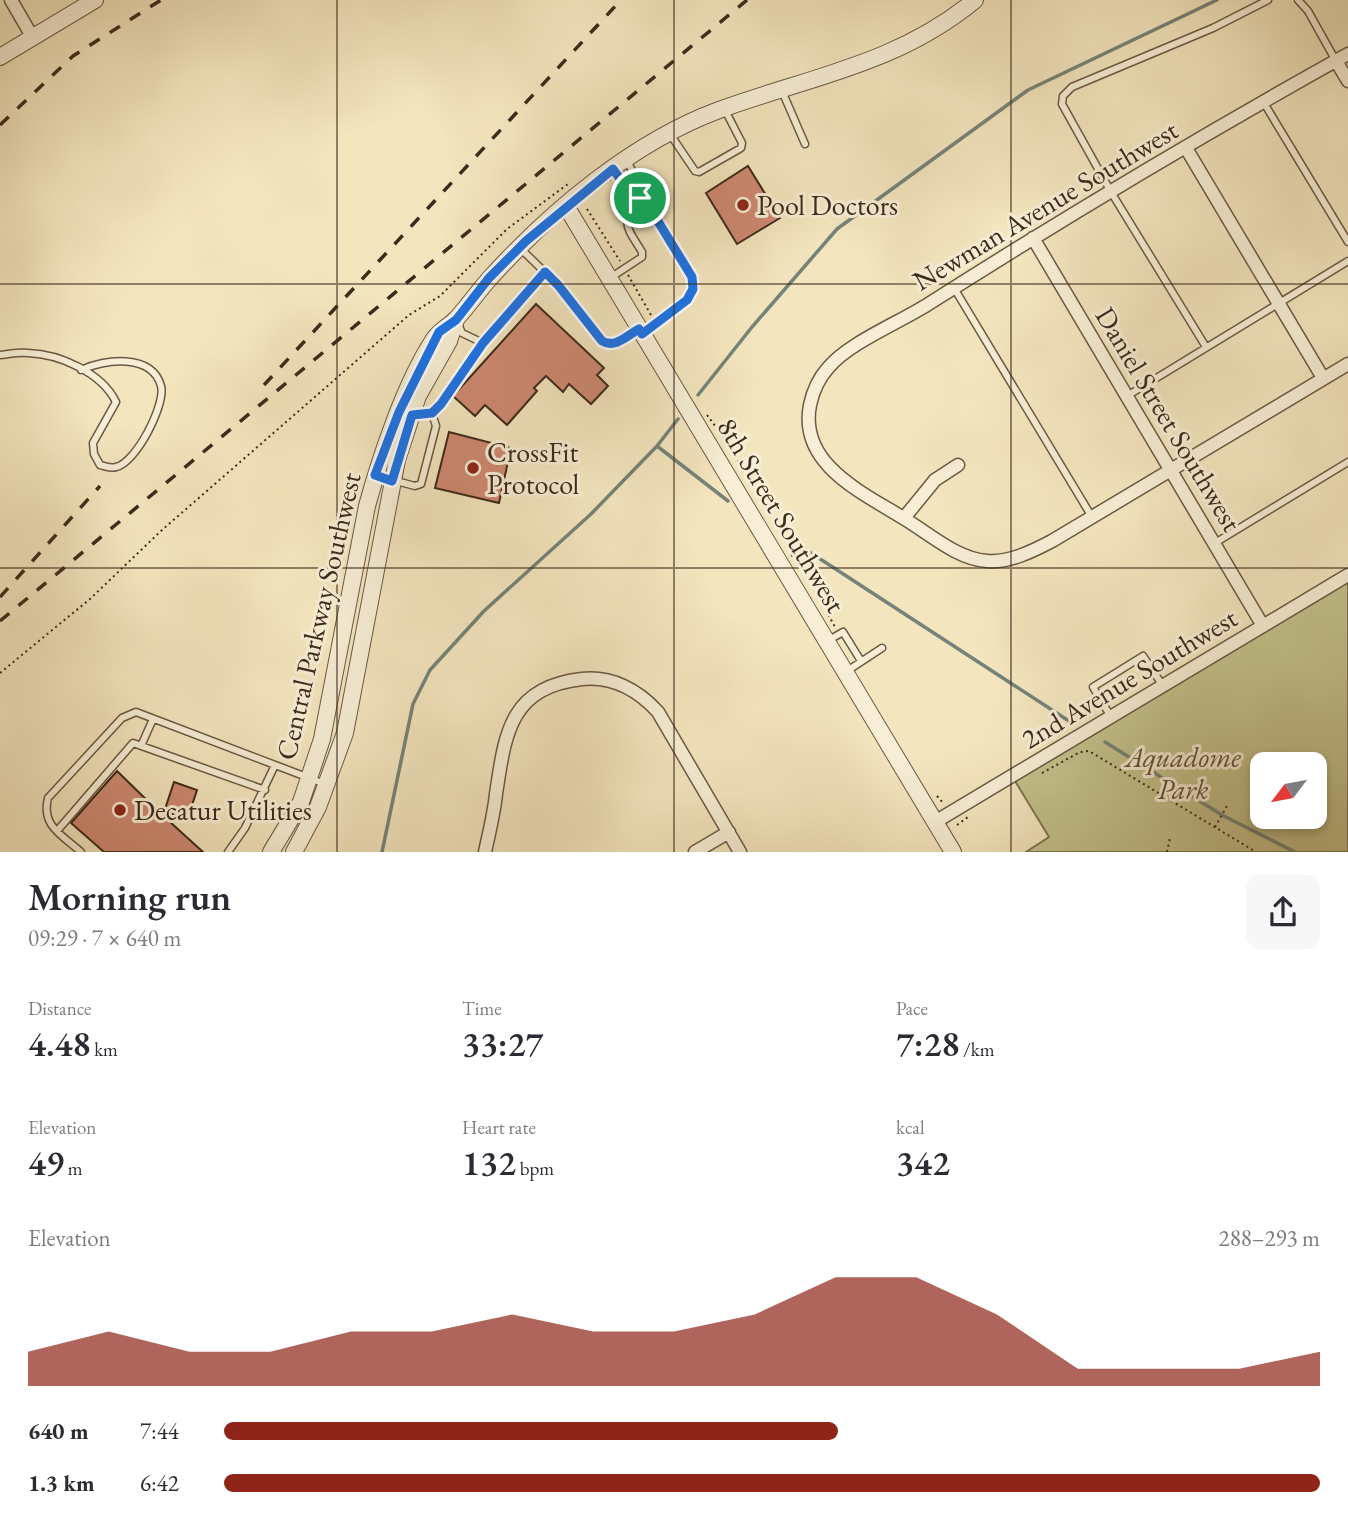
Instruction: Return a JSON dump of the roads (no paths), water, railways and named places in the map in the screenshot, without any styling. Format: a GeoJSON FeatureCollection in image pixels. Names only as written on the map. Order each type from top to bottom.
{"type":"FeatureCollection","features":[{"type":"Feature","properties":{"kind":"street"},"geometry":{"type":"LineString","coordinates":[[10,0],[33,38]]}},
{"type":"Feature","properties":{"kind":"street"},"geometry":{"type":"LineString","coordinates":[[0,57],[95,0]]}},
{"type":"Feature","properties":{"kind":"street","name":"Central Parkway Southwest"},"geometry":{"type":"LineString","coordinates":[[271,852],[300,802],[325,726],[375,475],[399,412],[439,332],[456,320],[489,278],[520,247],[566,206],[627,159],[669,133],[724,109],[855,67],[889,52],[939,25],[975,0]]}},
{"type":"Feature","properties":{"kind":"street","name":"Newman Avenue Southwest"},"geometry":{"type":"LineString","coordinates":[[904,518],[835,475],[818,454],[809,429],[808,416],[813,390],[828,367],[848,350],[904,320],[1033,238],[1348,54]]}},
{"type":"Feature","properties":{"kind":"street"},"geometry":{"type":"LineString","coordinates":[[1336,61],[1348,81]]}},
{"type":"Feature","properties":{"kind":"street"},"geometry":{"type":"LineString","coordinates":[[1186,148],[1323,378]]}},
{"type":"Feature","properties":{"kind":"street","name":"8th Street Southwest"},"geometry":{"type":"LineString","coordinates":[[566,206],[609,278],[646,329],[697,424],[833,638],[845,672],[953,852]]}},
{"type":"Feature","properties":{"kind":"street","name":"Daniel Street Southwest"},"geometry":{"type":"LineString","coordinates":[[1033,238],[1263,626]]}},
{"type":"Feature","properties":{"kind":"street","name":"Central Parkway Southwest"},"geometry":{"type":"LineString","coordinates":[[294,852],[327,785],[345,733],[392,481],[412,415],[418,396],[449,341],[456,320]]}},
{"type":"Feature","properties":{"kind":"street"},"geometry":{"type":"LineString","coordinates":[[958,465],[935,480],[904,518],[963,555],[989,562],[1028,554],[1348,364]]}},
{"type":"Feature","properties":{"kind":"street","name":"2nd Avenue Southwest"},"geometry":{"type":"LineString","coordinates":[[935,821],[1348,575]]}},
{"type":"Feature","properties":{"kind":"street"},"geometry":{"type":"LineString","coordinates":[[485,852],[503,747],[511,722],[538,694],[550,688],[575,680],[601,679],[626,687],[649,701],[658,712],[740,852]]}},
{"type":"Feature","properties":{"kind":"street"},"geometry":{"type":"LineString","coordinates":[[695,852],[729,832]]}},
{"type":"Feature","properties":{"kind":"lane"},"geometry":{"type":"LineString","coordinates":[[1206,347],[1111,192],[1066,113],[1062,104],[1063,96],[1072,88],[1213,28],[1268,0]]}},
{"type":"Feature","properties":{"kind":"lane"},"geometry":{"type":"LineString","coordinates":[[1297,0],[1308,11],[1336,61]]}},
{"type":"Feature","properties":{"kind":"lane"},"geometry":{"type":"LineString","coordinates":[[781,90],[805,144]]}},
{"type":"Feature","properties":{"kind":"lane"},"geometry":{"type":"LineString","coordinates":[[1264,103],[1348,242]]}},
{"type":"Feature","properties":{"kind":"lane"},"geometry":{"type":"LineString","coordinates":[[669,133],[695,172],[699,172],[741,148],[742,143],[724,109]]}},
{"type":"Feature","properties":{"kind":"lane"},"geometry":{"type":"LineString","coordinates":[[609,278],[642,257],[642,252],[626,226],[630,209],[640,198],[639,186],[627,159]]}},
{"type":"Feature","properties":{"kind":"lane"},"geometry":{"type":"LineString","coordinates":[[520,247],[558,285],[607,344],[613,344],[646,329],[687,300],[693,289],[692,277],[648,205],[630,193],[613,169]]}},
{"type":"Feature","properties":{"kind":"lane"},"geometry":{"type":"LineString","coordinates":[[1127,396],[1348,261]]}},
{"type":"Feature","properties":{"kind":"lane"},"geometry":{"type":"LineString","coordinates":[[412,415],[432,413],[441,404],[483,343],[545,272]]}},
{"type":"Feature","properties":{"kind":"lane"},"geometry":{"type":"LineString","coordinates":[[954,288],[1092,517]]}},
{"type":"Feature","properties":{"kind":"lane"},"geometry":{"type":"LineString","coordinates":[[456,320],[462,333],[483,343]]}},
{"type":"Feature","properties":{"kind":"lane"},"geometry":{"type":"LineString","coordinates":[[0,355],[26,352],[49,355],[81,370],[109,389],[116,402],[93,443],[94,454],[100,465],[117,467],[139,448],[162,400],[162,386],[147,367],[131,361],[94,363],[81,370]]}},
{"type":"Feature","properties":{"kind":"lane"},"geometry":{"type":"LineString","coordinates":[[375,475],[415,486],[421,484],[436,426],[432,413]]}},
{"type":"Feature","properties":{"kind":"lane"},"geometry":{"type":"LineString","coordinates":[[1215,543],[1348,462]]}},
{"type":"Feature","properties":{"kind":"lane"},"geometry":{"type":"LineString","coordinates":[[833,638],[843,632],[861,661]]}},
{"type":"Feature","properties":{"kind":"lane"},"geometry":{"type":"LineString","coordinates":[[845,672],[882,648]]}},
{"type":"Feature","properties":{"kind":"lane"},"geometry":{"type":"LineString","coordinates":[[1111,717],[1093,687],[1143,656],[1163,686]]}},
{"type":"Feature","properties":{"kind":"lane"},"geometry":{"type":"LineString","coordinates":[[81,852],[49,823],[45,810],[48,798],[122,718],[136,712],[327,785]]}},
{"type":"Feature","properties":{"kind":"lane"},"geometry":{"type":"LineString","coordinates":[[141,746],[153,719]]}},
{"type":"Feature","properties":{"kind":"lane"},"geometry":{"type":"LineString","coordinates":[[57,831],[133,743],[265,790]]}},
{"type":"Feature","properties":{"kind":"lane"},"geometry":{"type":"LineString","coordinates":[[228,852],[245,828],[275,765]]}},
{"type":"Feature","properties":{"kind":"waterway"},"geometry":{"type":"LineString","coordinates":[[698,395],[752,327],[837,229],[1028,90],[1217,0]]}},
{"type":"Feature","properties":{"kind":"waterway"},"geometry":{"type":"LineString","coordinates":[[382,852],[413,704],[430,670],[484,611],[591,514],[657,446],[678,419]]}},
{"type":"Feature","properties":{"kind":"waterway"},"geometry":{"type":"LineString","coordinates":[[657,446],[728,501]]}},
{"type":"Feature","properties":{"kind":"waterway"},"geometry":{"type":"LineString","coordinates":[[788,538],[1072,723]]}},
{"type":"Feature","properties":{"kind":"waterway"},"geometry":{"type":"LineString","coordinates":[[1105,742],[1222,815],[1295,852]]}},
{"type":"Feature","properties":{"kind":"railway"},"geometry":{"type":"LineString","coordinates":[[0,125],[73,56],[161,0]]}},
{"type":"Feature","properties":{"kind":"railway"},"geometry":{"type":"LineString","coordinates":[[264,385],[621,0]]}},
{"type":"Feature","properties":{"kind":"railway"},"geometry":{"type":"LineString","coordinates":[[0,621],[747,0]]}},
{"type":"Feature","properties":{"kind":"railway"},"geometry":{"type":"LineString","coordinates":[[0,597],[100,486]]}},
{"type":"Feature","properties":{"kind":"place","name":"Pool Doctors"},"geometry":{"type":"Point","coordinates":[743,205]}},
{"type":"Feature","properties":{"kind":"place","name":"CrossFit Protocol"},"geometry":{"type":"Point","coordinates":[473,468]}},
{"type":"Feature","properties":{"kind":"place","name":"Decatur Utilities"},"geometry":{"type":"Point","coordinates":[120,810]}},
{"type":"Feature","properties":{"kind":"park label","name":"Aquadome Park"},"geometry":{"type":"Point","coordinates":[1183,773]}}]}
